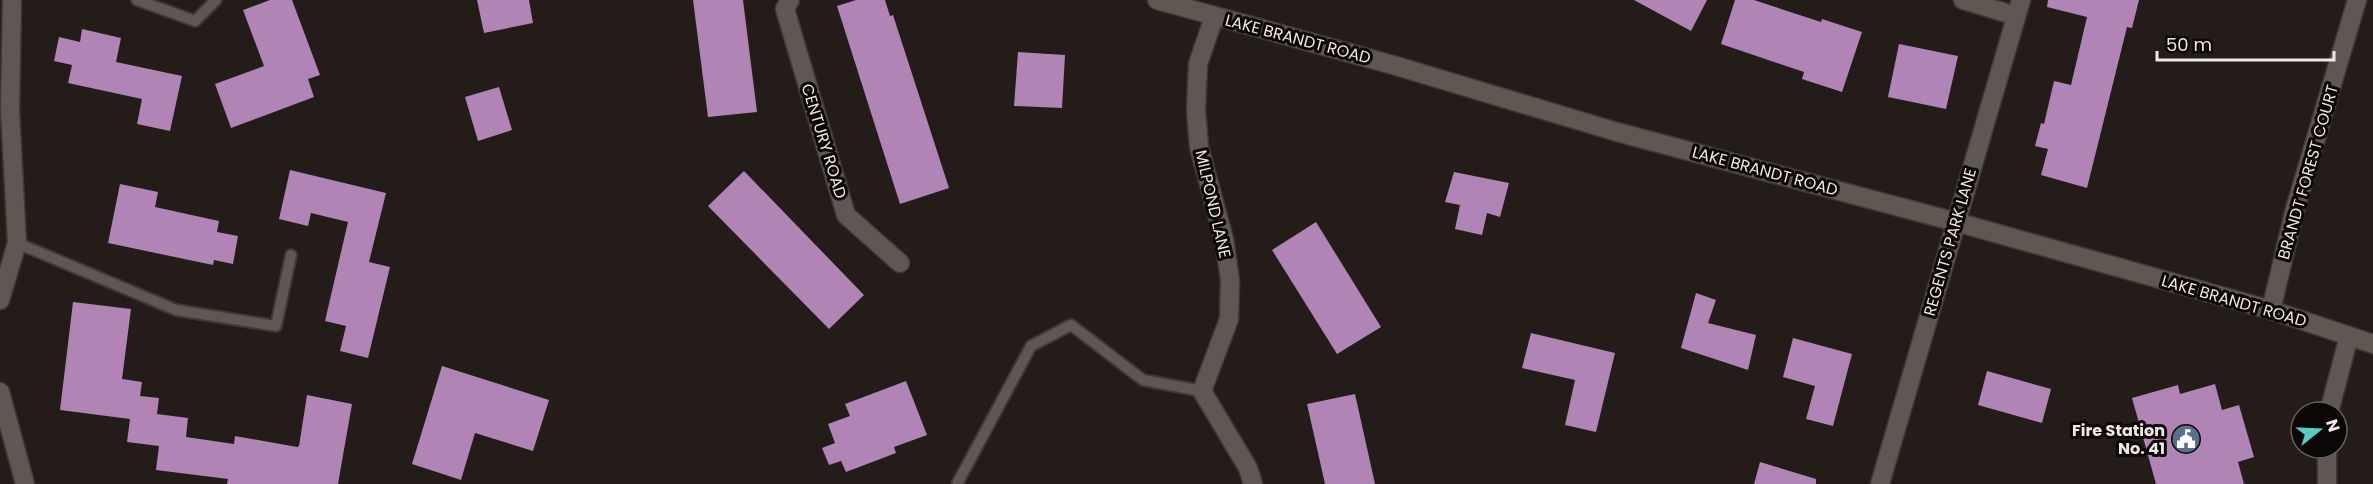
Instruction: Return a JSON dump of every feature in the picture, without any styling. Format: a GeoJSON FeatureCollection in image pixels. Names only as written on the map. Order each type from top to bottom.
{"type":"FeatureCollection","features":[{"type":"Feature","properties":{"kind":"street"},"geometry":{"type":"LineString","coordinates":[[0,300],[17,243],[10,111],[12,0]]}},
{"type":"Feature","properties":{"kind":"street","name":"CENTURY ROAD"},"geometry":{"type":"LineString","coordinates":[[790,0],[784,9],[846,215],[900,263]]}},
{"type":"Feature","properties":{"kind":"street","name":"LAKE BRANDT ROAD"},"geometry":{"type":"LineString","coordinates":[[1157,0],[1393,65],[1617,132],[1956,222],[2271,310],[2373,344]]}},
{"type":"Feature","properties":{"kind":"street"},"geometry":{"type":"LineString","coordinates":[[1963,0],[2018,8]]}},
{"type":"Feature","properties":{"kind":"street","name":"BRANDT FOREST COURT"},"geometry":{"type":"LineString","coordinates":[[2271,310],[2295,209],[2357,0]]}},
{"type":"Feature","properties":{"kind":"street","name":"REGENTS PARK LANE"},"geometry":{"type":"LineString","coordinates":[[1880,484],[2018,8]]}},
{"type":"Feature","properties":{"kind":"street","name":"MILPOND LANE"},"geometry":{"type":"LineString","coordinates":[[1202,392],[1229,319],[1230,280],[1224,239],[1199,147],[1196,110],[1198,64],[1214,17]]}},
{"type":"Feature","properties":{"kind":"street"},"geometry":{"type":"LineString","coordinates":[[2332,400],[2349,336]]}},
{"type":"Feature","properties":{"kind":"street"},"geometry":{"type":"LineString","coordinates":[[0,392],[25,484]]}},
{"type":"Feature","properties":{"kind":"street"},"geometry":{"type":"LineString","coordinates":[[1202,392],[1248,468],[1253,484]]}},
{"type":"Feature","properties":{"kind":"street"},"geometry":{"type":"LineString","coordinates":[[2327,460],[2327,484]]}},
{"type":"Feature","properties":{"kind":"lane"},"geometry":{"type":"LineString","coordinates":[[145,1],[195,21],[216,0]]}},
{"type":"Feature","properties":{"kind":"lane"},"geometry":{"type":"LineString","coordinates":[[17,243],[176,310],[276,326],[291,255]]}},
{"type":"Feature","properties":{"kind":"lane"},"geometry":{"type":"LineString","coordinates":[[957,484],[1031,346],[1071,324],[1143,380],[1202,392]]}},
{"type":"Feature","properties":{"kind":"building"},"geometry":{"type":"Polygon","coordinates":[[[270,0],[292,0],[320,75],[308,79],[314,97],[231,128],[215,84],[264,66],[243,10],[270,0]]]}},
{"type":"Feature","properties":{"kind":"building"},"geometry":{"type":"Polygon","coordinates":[[[477,0],[529,0],[533,23],[484,33],[477,0]]]}},
{"type":"Feature","properties":{"kind":"building"},"geometry":{"type":"Polygon","coordinates":[[[693,0],[743,0],[757,112],[708,117],[693,0]]]}},
{"type":"Feature","properties":{"kind":"building"},"geometry":{"type":"Polygon","coordinates":[[[856,0],[885,0],[890,16],[893,15],[949,188],[900,204],[837,6],[856,0]]]}},
{"type":"Feature","properties":{"kind":"building"},"geometry":{"type":"Polygon","coordinates":[[[1634,0],[1707,0],[1691,31],[1634,0]]]}},
{"type":"Feature","properties":{"kind":"building"},"geometry":{"type":"Polygon","coordinates":[[[1735,0],[1754,0],[1821,22],[1822,19],[1862,32],[1842,92],[1802,79],[1804,72],[1721,44],[1735,0]]]}},
{"type":"Feature","properties":{"kind":"building"},"geometry":{"type":"Polygon","coordinates":[[[2048,0],[2139,0],[2132,28],[2127,27],[2087,188],[2041,175],[2048,149],[2035,146],[2041,123],[2044,124],[2054,81],[2071,85],[2087,17],[2047,7],[2048,0]]]}},
{"type":"Feature","properties":{"kind":"building"},"geometry":{"type":"Polygon","coordinates":[[[82,29],[121,38],[116,62],[182,76],[170,131],[137,124],[142,99],[68,83],[72,65],[54,61],[59,37],[80,42],[82,29]]]}},
{"type":"Feature","properties":{"kind":"building"},"geometry":{"type":"Polygon","coordinates":[[[1899,44],[1958,56],[1946,109],[1888,97],[1899,44]]]}},
{"type":"Feature","properties":{"kind":"building"},"geometry":{"type":"Polygon","coordinates":[[[1018,52],[1065,55],[1062,108],[1014,106],[1018,52]]]}},
{"type":"Feature","properties":{"kind":"building"},"geometry":{"type":"Polygon","coordinates":[[[499,87],[512,130],[478,141],[465,97],[499,87]]]}},
{"type":"Feature","properties":{"kind":"building"},"geometry":{"type":"Polygon","coordinates":[[[290,170],[386,193],[369,262],[390,267],[368,358],[340,351],[346,326],[325,321],[348,222],[311,213],[308,226],[279,219],[290,170]]]}},
{"type":"Feature","properties":{"kind":"building"},"geometry":{"type":"Polygon","coordinates":[[[744,171],[864,295],[829,329],[708,206],[744,171]]]}},
{"type":"Feature","properties":{"kind":"building"},"geometry":{"type":"Polygon","coordinates":[[[1454,172],[1509,183],[1500,217],[1487,213],[1482,235],[1455,229],[1460,205],[1445,202],[1454,172]]]}},
{"type":"Feature","properties":{"kind":"building"},"geometry":{"type":"Polygon","coordinates":[[[120,184],[158,192],[155,207],[219,221],[217,232],[238,236],[233,264],[214,260],[213,265],[108,243],[120,184]]]}},
{"type":"Feature","properties":{"kind":"building"},"geometry":{"type":"Polygon","coordinates":[[[1316,222],[1381,327],[1337,354],[1272,250],[1316,222]]]}},
{"type":"Feature","properties":{"kind":"building"},"geometry":{"type":"Polygon","coordinates":[[[1696,293],[1716,300],[1708,323],[1756,335],[1748,370],[1681,348],[1696,293]]]}},
{"type":"Feature","properties":{"kind":"building"},"geometry":{"type":"Polygon","coordinates":[[[73,302],[131,309],[122,379],[142,382],[140,396],[159,398],[157,414],[188,418],[186,437],[234,444],[235,436],[297,447],[307,395],[352,404],[338,484],[227,484],[228,479],[156,470],[159,446],[127,442],[130,419],[60,410],[73,302]]]}},
{"type":"Feature","properties":{"kind":"building"},"geometry":{"type":"Polygon","coordinates":[[[1531,333],[1615,353],[1596,432],[1565,425],[1575,380],[1522,368],[1531,333]]]}},
{"type":"Feature","properties":{"kind":"building"},"geometry":{"type":"Polygon","coordinates":[[[1793,338],[1852,354],[1833,426],[1806,419],[1815,386],[1783,377],[1793,338]]]}},
{"type":"Feature","properties":{"kind":"building"},"geometry":{"type":"Polygon","coordinates":[[[442,366],[549,400],[533,451],[475,433],[461,480],[412,464],[442,366]]]}},
{"type":"Feature","properties":{"kind":"building"},"geometry":{"type":"Polygon","coordinates":[[[1987,371],[2051,389],[2042,423],[1978,405],[1987,371]]]}},
{"type":"Feature","properties":{"kind":"building"},"geometry":{"type":"Polygon","coordinates":[[[906,381],[927,435],[894,447],[896,453],[846,472],[841,461],[829,465],[822,448],[835,443],[828,424],[850,416],[845,404],[906,381]]]}},
{"type":"Feature","properties":{"kind":"building"},"geometry":{"type":"Polygon","coordinates":[[[2215,384],[2222,410],[2239,405],[2254,457],[2238,462],[2244,484],[2156,484],[2132,398],[2178,385],[2180,394],[2215,384]]]}},
{"type":"Feature","properties":{"kind":"building"},"geometry":{"type":"Polygon","coordinates":[[[1355,394],[1375,484],[1325,484],[1307,404],[1355,394]]]}},
{"type":"Feature","properties":{"kind":"building"},"geometry":{"type":"Polygon","coordinates":[[[1760,462],[1816,479],[1816,484],[1754,484],[1760,462]]]}},
{"type":"Feature","properties":{"kind":"place","name":"Fire Station No. 41"},"geometry":{"type":"Point","coordinates":[2186,439]}}]}
